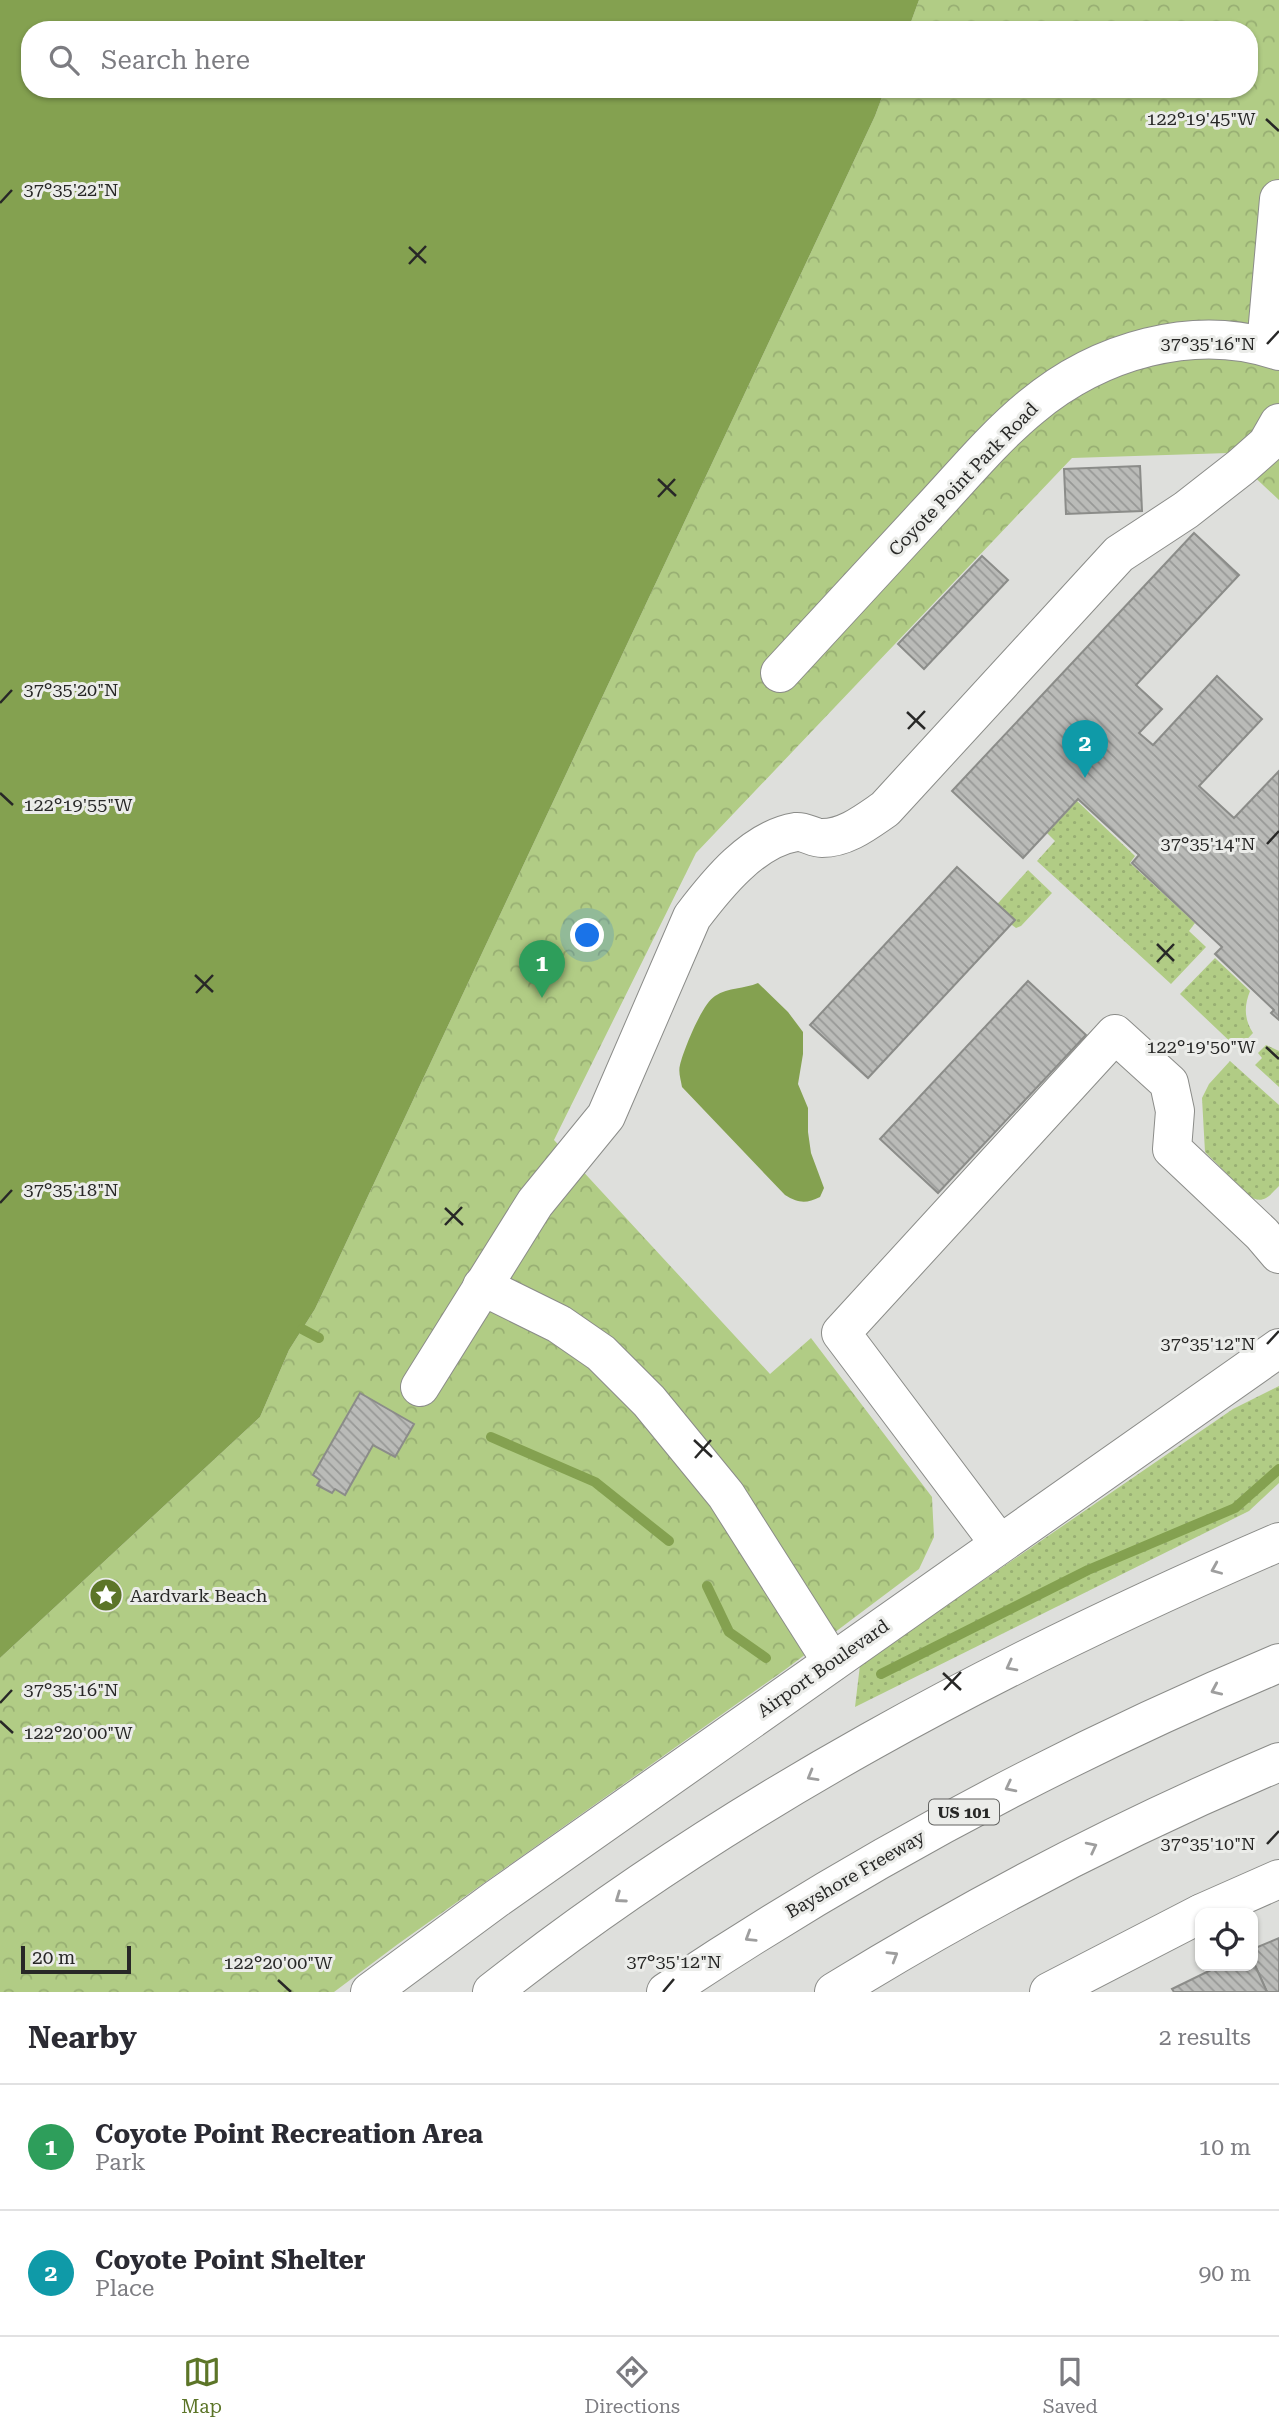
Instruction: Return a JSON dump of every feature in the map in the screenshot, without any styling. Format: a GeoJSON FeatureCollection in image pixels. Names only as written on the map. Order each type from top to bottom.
{"type":"FeatureCollection","features":[{"type":"Feature","properties":{"kind":"main road","name":"Coyote Point Park Road"},"geometry":{"type":"LineString","coordinates":[[780,673],[1008,427],[1051,391],[1102,363],[1158,345],[1208,339],[1273,349],[1279,198]]}},
{"type":"Feature","properties":{"kind":"main road"},"geometry":{"type":"LineString","coordinates":[[420,1387],[535,1203],[606,1116],[692,916],[711,892],[757,847],[775,838],[799,831],[821,838],[855,830],[886,809],[1119,554],[1186,510],[1241,467],[1267,444],[1279,423]]}},
{"type":"Feature","properties":{"kind":"main road"},"geometry":{"type":"LineString","coordinates":[[999,1543],[841,1333],[1115,1034],[1169,1083],[1175,1111],[1172,1149],[1273,1235]]}},
{"type":"Feature","properties":{"kind":"main road"},"geometry":{"type":"LineString","coordinates":[[482,1286],[559,1324],[601,1353],[649,1401],[726,1494],[832,1662]]}},
{"type":"Feature","properties":{"kind":"main road","name":"Airport Boulevard"},"geometry":{"type":"LineString","coordinates":[[370,1992],[496,1899],[999,1543],[1279,1349]]}},
{"type":"Feature","properties":{"kind":"main road"},"geometry":{"type":"LineString","coordinates":[[492,1992],[646,1880],[772,1799],[900,1725],[1099,1622],[1279,1542]]}},
{"type":"Feature","properties":{"kind":"main road","name":"Bayshore Freeway"},"geometry":{"type":"LineString","coordinates":[[667,1992],[726,1952],[864,1867],[1006,1789],[1152,1718],[1279,1663]]}},
{"type":"Feature","properties":{"kind":"main road"},"geometry":{"type":"LineString","coordinates":[[834,1992],[927,1936],[1032,1878],[1177,1807],[1279,1762]]}},
{"type":"Feature","properties":{"kind":"main road"},"geometry":{"type":"LineString","coordinates":[[1214,1908],[1279,1879]]}},
{"type":"Feature","properties":{"kind":"main road"},"geometry":{"type":"LineString","coordinates":[[1049,1992],[1195,1917]]}},
{"type":"Feature","properties":{"kind":"green space"},"geometry":{"type":"Polygon","coordinates":[[[919,0],[1279,0],[1279,500],[1229,453],[1072,458],[696,853],[554,1140],[770,1374],[811,1338],[932,1497],[934,1537],[919,1569],[786,1669],[334,1992],[0,1992],[0,1658],[260,1417],[289,1350],[315,1309],[882,98],[1258,98],[1258,21],[911,21],[919,0]]]}},
{"type":"Feature","properties":{"kind":"green space"},"geometry":{"type":"Polygon","coordinates":[[[1077,801],[1135,856],[1130,863],[1195,923],[1189,931],[1206,947],[1171,984],[1037,861],[1055,841],[1047,833],[1077,801]]]}},
{"type":"Feature","properties":{"kind":"green space"},"geometry":{"type":"Polygon","coordinates":[[[1028,870],[1052,893],[1016,928],[992,910],[1028,870]]]}},
{"type":"Feature","properties":{"kind":"green space"},"geometry":{"type":"Polygon","coordinates":[[[1215,958],[1250,991],[1246,1012],[1253,1033],[1238,1049],[1180,994],[1215,958]]]}},
{"type":"Feature","properties":{"kind":"green space"},"geometry":{"type":"Polygon","coordinates":[[[1266,1045],[1279,1051],[1279,1087],[1255,1065],[1262,1058],[1258,1053],[1266,1045]]]}},
{"type":"Feature","properties":{"kind":"green space"},"geometry":{"type":"Polygon","coordinates":[[[1230,1061],[1279,1105],[1279,1186],[1269,1196],[1259,1200],[1250,1197],[1205,1152],[1202,1098],[1209,1084],[1230,1061]]]}},
{"type":"Feature","properties":{"kind":"green space"},"geometry":{"type":"Polygon","coordinates":[[[1279,1386],[1279,1483],[1249,1511],[855,1707],[860,1665],[1233,1409],[1279,1386]]]}},
{"type":"Feature","properties":{"kind":"shaded area"},"geometry":{"type":"Polygon","coordinates":[[[0,0],[919,0],[911,21],[21,21],[21,98],[882,98],[315,1309],[289,1350],[260,1417],[0,1658],[0,0]]]}},
{"type":"Feature","properties":{"kind":"shaded area"},"geometry":{"type":"Polygon","coordinates":[[[758,983],[788,1012],[803,1032],[803,1054],[798,1084],[808,1108],[811,1153],[824,1188],[820,1197],[806,1202],[785,1195],[682,1087],[679,1070],[682,1058],[694,1028],[710,1001],[726,991],[758,983]]]}},
{"type":"Feature","properties":{"kind":"building"},"geometry":{"type":"Polygon","coordinates":[[[1140,466],[1142,511],[1066,514],[1064,469],[1140,466]]]}},
{"type":"Feature","properties":{"kind":"building"},"geometry":{"type":"Polygon","coordinates":[[[1194,533],[1239,575],[1136,685],[1162,709],[1139,733],[1153,745],[1217,676],[1262,719],[1199,786],[1234,818],[1279,771],[1279,1020],[1271,1013],[1274,1010],[1215,954],[1222,947],[1132,863],[1139,855],[1078,799],[1023,858],[952,791],[1194,533]]]}},
{"type":"Feature","properties":{"kind":"building"},"geometry":{"type":"Polygon","coordinates":[[[982,556],[1008,580],[924,669],[898,644],[982,556]]]}},
{"type":"Feature","properties":{"kind":"building"},"geometry":{"type":"Polygon","coordinates":[[[957,867],[1015,920],[868,1078],[810,1025],[957,867]]]}},
{"type":"Feature","properties":{"kind":"building"},"geometry":{"type":"Polygon","coordinates":[[[1028,981],[1086,1035],[938,1193],[880,1139],[1028,981]]]}},
{"type":"Feature","properties":{"kind":"building"},"geometry":{"type":"Polygon","coordinates":[[[360,1393],[414,1424],[395,1457],[373,1445],[345,1495],[335,1489],[332,1493],[317,1485],[320,1480],[313,1475],[360,1393]]]}},
{"type":"Feature","properties":{"kind":"building"},"geometry":{"type":"Polygon","coordinates":[[[1279,1938],[1279,1992],[1267,1992],[1258,1971],[1258,1947],[1279,1938]]]}},
{"type":"Feature","properties":{"kind":"building"},"geometry":{"type":"Polygon","coordinates":[[[1209,1971],[1258,1971],[1267,1992],[1174,1992],[1172,1989],[1209,1971]]]}},
{"type":"Feature","properties":{"kind":"waterway"},"geometry":{"type":"LineString","coordinates":[[302,1329],[319,1338]]}},
{"type":"Feature","properties":{"kind":"waterway"},"geometry":{"type":"LineString","coordinates":[[491,1437],[595,1482],[669,1541]]}},
{"type":"Feature","properties":{"kind":"waterway"},"geometry":{"type":"LineString","coordinates":[[881,1674],[1088,1570],[1235,1508],[1279,1469]]}},
{"type":"Feature","properties":{"kind":"waterway"},"geometry":{"type":"LineString","coordinates":[[707,1586],[729,1632],[766,1658]]}},
{"type":"Feature","properties":{"kind":"place","name":"Coyote Point Shelter"},"geometry":{"type":"Point","coordinates":[1085,778]}},
{"type":"Feature","properties":{"kind":"place","name":"Coyote Point Recreation Area"},"geometry":{"type":"Point","coordinates":[542,998]}},
{"type":"Feature","properties":{"kind":"place","name":"Aardvark Beach"},"geometry":{"type":"Point","coordinates":[106,1595]}}]}
